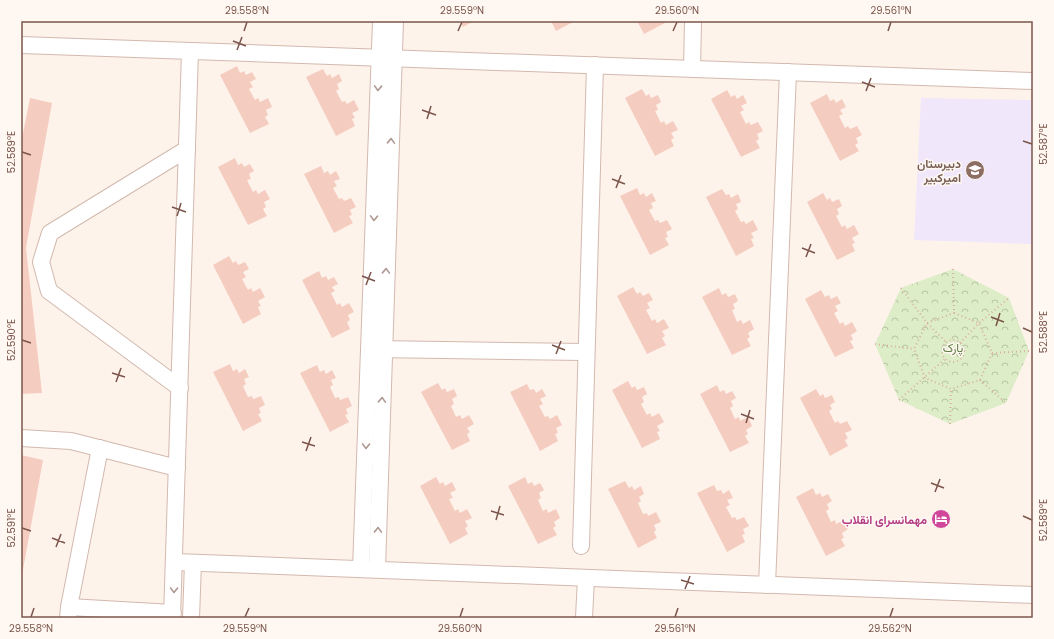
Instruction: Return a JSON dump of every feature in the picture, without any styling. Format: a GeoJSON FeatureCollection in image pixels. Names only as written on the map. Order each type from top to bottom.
{"type":"FeatureCollection","features":[{"type":"Feature","properties":{"kind":"street"},"geometry":{"type":"LineString","coordinates":[[369,569],[386,58],[380,21]]}},
{"type":"Feature","properties":{"kind":"street"},"geometry":{"type":"LineString","coordinates":[[386,58],[395,21]]}},
{"type":"Feature","properties":{"kind":"street"},"geometry":{"type":"LineString","coordinates":[[692,69],[694,21]]}},
{"type":"Feature","properties":{"kind":"street"},"geometry":{"type":"LineString","coordinates":[[21,45],[1033,80]]}},
{"type":"Feature","properties":{"kind":"street"},"geometry":{"type":"LineString","coordinates":[[100,448],[68,613],[172,616],[178,468],[190,51]]}},
{"type":"Feature","properties":{"kind":"street"},"geometry":{"type":"LineString","coordinates":[[581,546],[595,66]]}},
{"type":"Feature","properties":{"kind":"street"},"geometry":{"type":"LineString","coordinates":[[767,585],[788,72]]}},
{"type":"Feature","properties":{"kind":"street"},"geometry":{"type":"LineString","coordinates":[[180,388],[49,291],[41,262],[50,233],[187,149]]}},
{"type":"Feature","properties":{"kind":"street"},"geometry":{"type":"LineString","coordinates":[[376,349],[586,352]]}},
{"type":"Feature","properties":{"kind":"street"},"geometry":{"type":"LineString","coordinates":[[21,438],[71,441],[178,468]]}},
{"type":"Feature","properties":{"kind":"street"},"geometry":{"type":"LineString","coordinates":[[175,562],[1033,596]]}},
{"type":"Feature","properties":{"kind":"street"},"geometry":{"type":"LineString","coordinates":[[191,618],[193,563]]}},
{"type":"Feature","properties":{"kind":"street"},"geometry":{"type":"LineString","coordinates":[[584,618],[586,578]]}},
{"type":"Feature","properties":{"kind":"path"},"geometry":{"type":"LineString","coordinates":[[953,269],[954,313]]}},
{"type":"Feature","properties":{"kind":"path"},"geometry":{"type":"LineString","coordinates":[[901,288],[927,323],[946,342]]}},
{"type":"Feature","properties":{"kind":"path"},"geometry":{"type":"LineString","coordinates":[[960,343],[979,323],[1009,298]]}},
{"type":"Feature","properties":{"kind":"path"},"geometry":{"type":"LineString","coordinates":[[954,313],[979,323],[992,352],[980,380],[951,390],[924,378],[914,349],[927,323],[954,313]]}},
{"type":"Feature","properties":{"kind":"path"},"geometry":{"type":"LineString","coordinates":[[953,340],[960,343],[964,349],[964,353],[958,361],[951,362],[945,359],[942,348],[946,342],[953,340]]}},
{"type":"Feature","properties":{"kind":"path"},"geometry":{"type":"LineString","coordinates":[[875,344],[914,349]]}},
{"type":"Feature","properties":{"kind":"path"},"geometry":{"type":"LineString","coordinates":[[992,352],[1029,351]]}},
{"type":"Feature","properties":{"kind":"path"},"geometry":{"type":"LineString","coordinates":[[899,400],[945,359]]}},
{"type":"Feature","properties":{"kind":"path"},"geometry":{"type":"LineString","coordinates":[[980,380],[1006,403]]}},
{"type":"Feature","properties":{"kind":"path"},"geometry":{"type":"LineString","coordinates":[[950,424],[951,390]]}},
{"type":"Feature","properties":{"kind":"shaded area","name":"دبیرستان امیرکبیر"},"geometry":{"type":"Polygon","coordinates":[[[921,98],[1033,100],[1033,244],[914,240],[921,98]]]}},
{"type":"Feature","properties":{"kind":"green space","name":"پارک"},"geometry":{"type":"Polygon","coordinates":[[[953,269],[1009,298],[1029,351],[1006,403],[950,424],[899,400],[875,344],[901,288],[953,269]]]}},
{"type":"Feature","properties":{"kind":"building"},"geometry":{"type":"Polygon","coordinates":[[[460,21],[474,21],[463,27],[460,21]]]}},
{"type":"Feature","properties":{"kind":"building"},"geometry":{"type":"Polygon","coordinates":[[[551,21],[575,21],[556,31],[551,21]]]}},
{"type":"Feature","properties":{"kind":"building"},"geometry":{"type":"Polygon","coordinates":[[[637,21],[664,21],[665,23],[644,34],[637,21]]]}},
{"type":"Feature","properties":{"kind":"building"},"geometry":{"type":"Polygon","coordinates":[[[237,66],[240,73],[244,71],[246,75],[252,72],[256,79],[250,82],[253,87],[249,89],[255,100],[258,98],[260,102],[268,98],[272,107],[266,110],[268,115],[265,117],[269,124],[250,133],[220,75],[237,66]]]}},
{"type":"Feature","properties":{"kind":"building"},"geometry":{"type":"Polygon","coordinates":[[[323,69],[327,76],[330,74],[332,78],[339,74],[342,81],[337,84],[339,89],[336,91],[342,102],[345,101],[347,104],[354,100],[359,110],[352,113],[355,118],[352,119],[355,126],[336,136],[306,77],[323,69]]]}},
{"type":"Feature","properties":{"kind":"building"},"geometry":{"type":"Polygon","coordinates":[[[642,89],[646,96],[649,94],[651,98],[658,95],[661,102],[656,105],[658,110],[655,111],[661,123],[664,121],[666,125],[673,121],[678,130],[671,133],[674,138],[671,140],[674,146],[655,156],[625,98],[642,89]]]}},
{"type":"Feature","properties":{"kind":"building"},"geometry":{"type":"Polygon","coordinates":[[[727,90],[731,97],[735,95],[737,99],[743,95],[747,103],[741,106],[744,110],[740,112],[746,124],[749,122],[751,125],[758,122],[763,131],[757,134],[759,139],[756,141],[760,148],[741,157],[711,99],[727,90]]]}},
{"type":"Feature","properties":{"kind":"building"},"geometry":{"type":"Polygon","coordinates":[[[827,94],[830,101],[834,99],[836,103],[842,99],[846,107],[840,110],[843,114],[839,116],[845,128],[848,126],[850,129],[857,126],[862,135],[856,138],[858,143],[855,145],[859,151],[840,161],[810,103],[827,94]]]}},
{"type":"Feature","properties":{"kind":"building"},"geometry":{"type":"Polygon","coordinates":[[[30,98],[52,103],[26,248],[42,393],[21,394],[21,143],[30,98]]]}},
{"type":"Feature","properties":{"kind":"building"},"geometry":{"type":"Polygon","coordinates":[[[235,158],[238,165],[242,163],[244,167],[250,164],[254,171],[249,174],[251,179],[247,180],[253,192],[256,190],[258,194],[265,190],[270,199],[264,202],[266,207],[263,209],[267,216],[248,225],[218,167],[235,158]]]}},
{"type":"Feature","properties":{"kind":"building"},"geometry":{"type":"Polygon","coordinates":[[[321,166],[324,173],[328,171],[330,175],[336,171],[340,179],[334,181],[337,186],[333,188],[339,199],[342,198],[344,201],[351,198],[356,207],[350,210],[352,215],[349,216],[353,223],[334,233],[304,174],[321,166]]]}},
{"type":"Feature","properties":{"kind":"building"},"geometry":{"type":"Polygon","coordinates":[[[637,188],[640,195],[644,193],[646,197],[652,193],[656,201],[651,203],[653,208],[649,210],[655,221],[658,220],[660,223],[667,220],[672,229],[666,232],[668,237],[665,238],[669,245],[650,255],[620,196],[637,188]]]}},
{"type":"Feature","properties":{"kind":"building"},"geometry":{"type":"Polygon","coordinates":[[[722,189],[726,195],[729,194],[731,198],[738,194],[741,202],[736,204],[738,209],[735,211],[741,222],[744,221],[746,224],[753,220],[758,230],[751,233],[754,238],[751,239],[754,246],[736,256],[706,197],[722,189]]]}},
{"type":"Feature","properties":{"kind":"building"},"geometry":{"type":"Polygon","coordinates":[[[823,193],[827,200],[830,198],[832,202],[839,199],[842,206],[837,209],[839,214],[836,216],[842,227],[845,225],[847,229],[854,225],[859,234],[852,238],[855,243],[852,244],[855,251],[837,260],[807,202],[823,193]]]}},
{"type":"Feature","properties":{"kind":"building"},"geometry":{"type":"Polygon","coordinates":[[[229,256],[233,263],[236,261],[238,265],[245,262],[249,269],[243,272],[246,277],[242,279],[248,290],[251,288],[253,292],[260,288],[265,297],[258,301],[261,306],[258,307],[261,314],[243,324],[213,265],[229,256]]]}},
{"type":"Feature","properties":{"kind":"building"},"geometry":{"type":"Polygon","coordinates":[[[319,271],[322,278],[326,276],[328,280],[334,277],[338,284],[332,287],[335,291],[331,293],[337,305],[340,303],[342,307],[349,303],[354,312],[348,315],[350,320],[347,322],[350,329],[332,338],[302,280],[319,271]]]}},
{"type":"Feature","properties":{"kind":"building"},"geometry":{"type":"Polygon","coordinates":[[[633,287],[637,294],[640,292],[643,296],[649,293],[653,300],[647,303],[650,308],[646,310],[652,321],[655,319],[657,323],[664,319],[669,328],[662,331],[665,336],[662,338],[666,345],[647,354],[617,296],[633,287]]]}},
{"type":"Feature","properties":{"kind":"building"},"geometry":{"type":"Polygon","coordinates":[[[719,288],[722,295],[726,293],[728,297],[735,294],[738,301],[733,304],[735,309],[732,310],[737,322],[741,320],[743,324],[750,320],[754,329],[748,333],[750,337],[747,339],[751,346],[732,355],[702,297],[719,288]]]}},
{"type":"Feature","properties":{"kind":"building"},"geometry":{"type":"Polygon","coordinates":[[[821,290],[825,297],[829,295],[831,299],[837,296],[841,303],[835,306],[838,311],[834,313],[840,324],[843,322],[845,326],[852,322],[857,331],[851,335],[853,340],[850,341],[854,348],[835,357],[805,299],[821,290]]]}},
{"type":"Feature","properties":{"kind":"building"},"geometry":{"type":"Polygon","coordinates":[[[230,364],[233,371],[237,369],[239,373],[245,369],[249,377],[244,379],[246,384],[243,386],[248,397],[252,396],[253,399],[261,396],[265,405],[259,408],[261,413],[258,414],[262,421],[243,431],[213,372],[230,364]]]}},
{"type":"Feature","properties":{"kind":"building"},"geometry":{"type":"Polygon","coordinates":[[[317,365],[320,372],[324,370],[326,374],[332,370],[336,378],[331,380],[333,385],[330,387],[335,398],[339,397],[340,400],[348,397],[352,406],[346,409],[348,414],[345,415],[349,422],[330,432],[300,373],[317,365]]]}},
{"type":"Feature","properties":{"kind":"building"},"geometry":{"type":"Polygon","coordinates":[[[628,381],[632,388],[635,386],[637,390],[644,387],[647,394],[642,397],[644,402],[641,404],[647,415],[650,413],[652,417],[659,413],[664,422],[657,426],[660,431],[657,432],[660,439],[642,448],[612,390],[628,381]]]}},
{"type":"Feature","properties":{"kind":"building"},"geometry":{"type":"Polygon","coordinates":[[[438,383],[442,390],[445,388],[447,392],[454,389],[457,396],[452,399],[454,404],[451,406],[456,417],[460,415],[462,419],[469,415],[474,424],[467,428],[470,432],[467,434],[470,441],[452,450],[421,392],[438,383]]]}},
{"type":"Feature","properties":{"kind":"building"},"geometry":{"type":"Polygon","coordinates":[[[527,384],[530,390],[534,389],[536,393],[542,389],[546,396],[540,399],[543,404],[539,406],[545,417],[548,416],[550,419],[557,415],[562,425],[556,428],[558,433],[555,434],[558,441],[540,451],[510,392],[527,384]]]}},
{"type":"Feature","properties":{"kind":"building"},"geometry":{"type":"Polygon","coordinates":[[[717,385],[720,392],[724,390],[726,394],[732,391],[736,398],[731,401],[733,406],[730,408],[735,419],[739,417],[740,421],[748,417],[752,426],[746,430],[748,434],[745,436],[749,443],[730,452],[700,394],[717,385]]]}},
{"type":"Feature","properties":{"kind":"building"},"geometry":{"type":"Polygon","coordinates":[[[816,389],[820,396],[823,394],[825,398],[832,395],[835,402],[830,405],[832,409],[829,411],[835,423],[838,421],[840,424],[847,421],[852,430],[845,433],[848,438],[845,440],[848,446],[830,456],[800,398],[816,389]]]}},
{"type":"Feature","properties":{"kind":"building"},"geometry":{"type":"Polygon","coordinates":[[[21,455],[43,460],[22,575],[21,575],[21,455]]]}},
{"type":"Feature","properties":{"kind":"building"},"geometry":{"type":"Polygon","coordinates":[[[436,477],[440,484],[443,482],[445,486],[452,482],[456,490],[450,493],[453,498],[449,499],[455,511],[458,509],[460,513],[467,509],[472,518],[465,521],[468,526],[465,528],[468,534],[450,544],[420,486],[436,477]]]}},
{"type":"Feature","properties":{"kind":"building"},"geometry":{"type":"Polygon","coordinates":[[[525,477],[528,484],[532,482],[534,486],[540,483],[544,490],[539,493],[541,498],[538,500],[543,511],[547,509],[548,513],[556,509],[560,518],[554,522],[556,526],[553,528],[557,535],[538,544],[508,486],[525,477]]]}},
{"type":"Feature","properties":{"kind":"building"},"geometry":{"type":"Polygon","coordinates":[[[625,481],[629,488],[632,486],[634,490],[641,486],[644,494],[639,497],[641,501],[638,503],[643,514],[647,513],[648,516],[656,512],[661,522],[654,525],[656,530],[654,532],[657,538],[638,548],[608,489],[625,481]]]}},
{"type":"Feature","properties":{"kind":"building"},"geometry":{"type":"Polygon","coordinates":[[[714,485],[717,491],[721,490],[723,494],[729,490],[733,498],[727,500],[730,505],[726,507],[732,518],[735,517],[737,520],[744,517],[749,526],[743,529],[745,534],[742,535],[745,542],[727,552],[697,493],[714,485]]]}},
{"type":"Feature","properties":{"kind":"building"},"geometry":{"type":"Polygon","coordinates":[[[813,488],[816,495],[820,493],[822,497],[828,494],[832,501],[827,504],[829,509],[826,511],[831,522],[835,520],[836,524],[844,520],[848,529],[842,533],[844,538],[841,539],[845,546],[826,556],[796,497],[813,488]]]}},
{"type":"Feature","properties":{"kind":"place","name":"دبیرستان امیرکبیر"},"geometry":{"type":"Point","coordinates":[975,170]}},
{"type":"Feature","properties":{"kind":"place","name":"مهمانسرای انقلاب"},"geometry":{"type":"Point","coordinates":[941,519]}}]}
